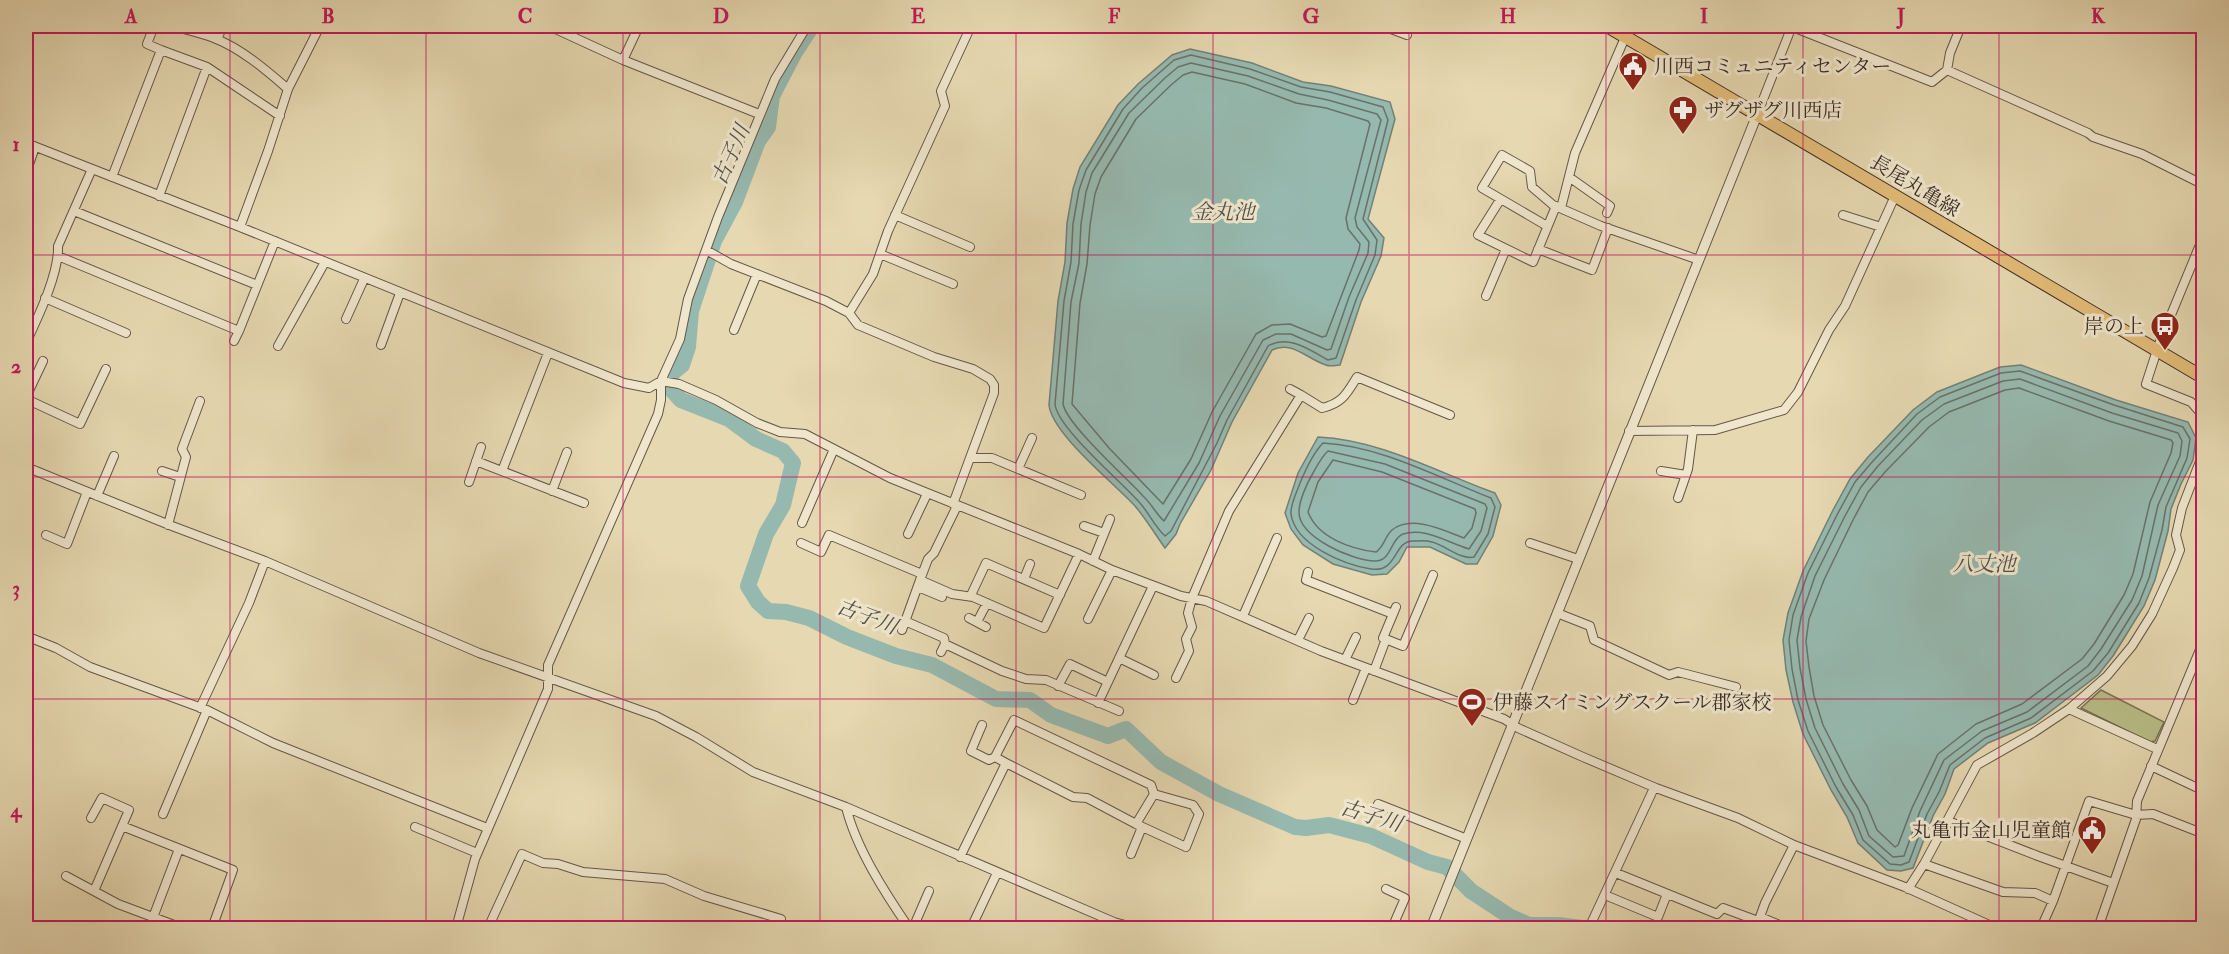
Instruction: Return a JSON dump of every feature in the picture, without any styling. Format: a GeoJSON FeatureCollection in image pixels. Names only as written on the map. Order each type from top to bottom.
{"type":"FeatureCollection","features":[{"type":"Feature","properties":{"kind":"main road","name":"長尾丸亀線"},"geometry":{"type":"LineString","coordinates":[[1607,26],[1627,31],[1757,115],[2204,378]]}},
{"type":"Feature","properties":{"kind":"street"},"geometry":{"type":"LineString","coordinates":[[154,26],[147,44],[207,67],[280,116]]}},
{"type":"Feature","properties":{"kind":"street"},"geometry":{"type":"LineString","coordinates":[[173,26],[217,39],[264,68],[288,89]]}},
{"type":"Feature","properties":{"kind":"street"},"geometry":{"type":"LineString","coordinates":[[217,39],[223,26]]}},
{"type":"Feature","properties":{"kind":"street"},"geometry":{"type":"LineString","coordinates":[[240,227],[288,89],[320,26]]}},
{"type":"Feature","properties":{"kind":"street"},"geometry":{"type":"LineString","coordinates":[[549,26],[624,60],[759,114]]}},
{"type":"Feature","properties":{"kind":"street"},"geometry":{"type":"LineString","coordinates":[[624,60],[639,26]]}},
{"type":"Feature","properties":{"kind":"street"},"geometry":{"type":"LineString","coordinates":[[456,928],[477,853],[548,689],[548,665],[658,414],[663,381],[680,339],[688,299],[706,250],[759,114],[775,79],[807,26]]}},
{"type":"Feature","properties":{"kind":"street"},"geometry":{"type":"LineString","coordinates":[[849,313],[873,274],[895,215],[945,106],[941,91],[971,26]]}},
{"type":"Feature","properties":{"kind":"street"},"geometry":{"type":"LineString","coordinates":[[1383,26],[1407,35]]}},
{"type":"Feature","properties":{"kind":"street"},"geometry":{"type":"LineString","coordinates":[[1431,928],[1791,26],[1932,82],[1947,70],[1950,53],[1962,26]]}},
{"type":"Feature","properties":{"kind":"street"},"geometry":{"type":"LineString","coordinates":[[1500,200],[1478,235],[1533,262],[1547,226],[1559,207],[1575,153],[1627,31]]}},
{"type":"Feature","properties":{"kind":"street"},"geometry":{"type":"LineString","coordinates":[[112,177],[161,50]]}},
{"type":"Feature","properties":{"kind":"street"},"geometry":{"type":"LineString","coordinates":[[159,196],[207,67]]}},
{"type":"Feature","properties":{"kind":"street"},"geometry":{"type":"LineString","coordinates":[[1947,70],[2093,137],[2142,154],[2204,185]]}},
{"type":"Feature","properties":{"kind":"street"},"geometry":{"type":"LineString","coordinates":[[26,143],[624,383],[649,388],[663,381],[679,384],[716,400],[757,423],[780,432],[805,434],[890,478],[927,494],[1153,586],[1206,601],[1370,670],[1504,719],[1512,725],[1654,788],[1738,818],[1794,845],[1908,889],[1996,928]]}},
{"type":"Feature","properties":{"kind":"street"},"geometry":{"type":"LineString","coordinates":[[26,173],[35,147]]}},
{"type":"Feature","properties":{"kind":"street"},"geometry":{"type":"LineString","coordinates":[[1547,226],[1482,188],[1502,155],[1530,171],[1532,187],[1559,207],[1608,228],[1699,260]]}},
{"type":"Feature","properties":{"kind":"street"},"geometry":{"type":"LineString","coordinates":[[26,343],[45,298],[58,256],[58,246],[92,169]]}},
{"type":"Feature","properties":{"kind":"street"},"geometry":{"type":"LineString","coordinates":[[1569,177],[1610,206],[1607,213]]}},
{"type":"Feature","properties":{"kind":"street"},"geometry":{"type":"LineString","coordinates":[[1629,431],[1715,430],[1784,410],[1791,404],[1829,330],[1845,306],[1895,196]]}},
{"type":"Feature","properties":{"kind":"street"},"geometry":{"type":"LineString","coordinates":[[74,211],[257,285]]}},
{"type":"Feature","properties":{"kind":"street"},"geometry":{"type":"LineString","coordinates":[[895,215],[970,247]]}},
{"type":"Feature","properties":{"kind":"street"},"geometry":{"type":"LineString","coordinates":[[1843,215],[1881,227]]}},
{"type":"Feature","properties":{"kind":"street"},"geometry":{"type":"LineString","coordinates":[[1538,249],[1592,270],[1608,228]]}},
{"type":"Feature","properties":{"kind":"street"},"geometry":{"type":"LineString","coordinates":[[2204,235],[2157,350],[2146,384],[2192,402],[2204,417]]}},
{"type":"Feature","properties":{"kind":"street"},"geometry":{"type":"LineString","coordinates":[[234,341],[275,241]]}},
{"type":"Feature","properties":{"kind":"street"},"geometry":{"type":"LineString","coordinates":[[1486,296],[1506,249]]}},
{"type":"Feature","properties":{"kind":"street"},"geometry":{"type":"LineString","coordinates":[[706,250],[717,257],[810,294],[849,313],[858,326],[934,357],[973,369],[990,379],[994,385],[994,393],[955,505],[934,553],[928,559],[902,630]]}},
{"type":"Feature","properties":{"kind":"street"},"geometry":{"type":"LineString","coordinates":[[880,254],[953,284]]}},
{"type":"Feature","properties":{"kind":"street"},"geometry":{"type":"LineString","coordinates":[[58,256],[239,331]]}},
{"type":"Feature","properties":{"kind":"street"},"geometry":{"type":"LineString","coordinates":[[278,346],[325,262]]}},
{"type":"Feature","properties":{"kind":"street"},"geometry":{"type":"LineString","coordinates":[[734,330],[757,274]]}},
{"type":"Feature","properties":{"kind":"street"},"geometry":{"type":"LineString","coordinates":[[346,319],[364,279]]}},
{"type":"Feature","properties":{"kind":"street"},"geometry":{"type":"LineString","coordinates":[[381,345],[400,293]]}},
{"type":"Feature","properties":{"kind":"street"},"geometry":{"type":"LineString","coordinates":[[45,298],[126,333]]}},
{"type":"Feature","properties":{"kind":"street"},"geometry":{"type":"LineString","coordinates":[[502,471],[548,353]]}},
{"type":"Feature","properties":{"kind":"street"},"geometry":{"type":"LineString","coordinates":[[43,361],[26,398],[80,424],[106,369]]}},
{"type":"Feature","properties":{"kind":"street"},"geometry":{"type":"LineString","coordinates":[[1290,389],[1322,408],[1336,405],[1347,394],[1357,377],[1450,415]]}},
{"type":"Feature","properties":{"kind":"street"},"geometry":{"type":"LineString","coordinates":[[1176,678],[1189,651],[1186,639],[1192,627],[1188,613],[1192,598],[1229,511],[1301,395]]}},
{"type":"Feature","properties":{"kind":"street"},"geometry":{"type":"LineString","coordinates":[[168,525],[186,457],[182,449],[200,401]]}},
{"type":"Feature","properties":{"kind":"street"},"geometry":{"type":"LineString","coordinates":[[1678,498],[1686,475],[1693,430]]}},
{"type":"Feature","properties":{"kind":"street"},"geometry":{"type":"LineString","coordinates":[[1018,469],[1032,438]]}},
{"type":"Feature","properties":{"kind":"street"},"geometry":{"type":"LineString","coordinates":[[469,482],[481,447]]}},
{"type":"Feature","properties":{"kind":"street"},"geometry":{"type":"LineString","coordinates":[[802,523],[834,449]]}},
{"type":"Feature","properties":{"kind":"street"},"geometry":{"type":"LineString","coordinates":[[552,491],[567,452]]}},
{"type":"Feature","properties":{"kind":"street"},"geometry":{"type":"LineString","coordinates":[[1908,889],[1948,821],[1977,765],[2069,709],[2107,676],[2132,646],[2152,614],[2180,550],[2176,535],[2182,508],[2204,452]]}},
{"type":"Feature","properties":{"kind":"street"},"geometry":{"type":"LineString","coordinates":[[97,496],[114,456]]}},
{"type":"Feature","properties":{"kind":"street"},"geometry":{"type":"LineString","coordinates":[[970,458],[992,458],[1081,495]]}},
{"type":"Feature","properties":{"kind":"street"},"geometry":{"type":"LineString","coordinates":[[476,461],[584,503]]}},
{"type":"Feature","properties":{"kind":"street"},"geometry":{"type":"LineString","coordinates":[[26,467],[168,525],[265,561],[479,653],[656,716],[696,737],[753,772],[846,807],[1113,925],[1136,928]]}},
{"type":"Feature","properties":{"kind":"street"},"geometry":{"type":"LineString","coordinates":[[162,471],[180,477]]}},
{"type":"Feature","properties":{"kind":"street"},"geometry":{"type":"LineString","coordinates":[[1661,471],[1686,475]]}},
{"type":"Feature","properties":{"kind":"street"},"geometry":{"type":"LineString","coordinates":[[46,535],[67,544],[87,492]]}},
{"type":"Feature","properties":{"kind":"street"},"geometry":{"type":"LineString","coordinates":[[908,534],[927,494]]}},
{"type":"Feature","properties":{"kind":"street"},"geometry":{"type":"LineString","coordinates":[[1093,561],[1110,519]]}},
{"type":"Feature","properties":{"kind":"street"},"geometry":{"type":"LineString","coordinates":[[1084,526],[1104,533]]}},
{"type":"Feature","properties":{"kind":"street"},"geometry":{"type":"LineString","coordinates":[[801,543],[821,552],[829,535],[920,581],[952,594],[973,597],[1044,628],[1079,554]]}},
{"type":"Feature","properties":{"kind":"street"},"geometry":{"type":"LineString","coordinates":[[1243,616],[1276,538]]}},
{"type":"Feature","properties":{"kind":"street"},"geometry":{"type":"LineString","coordinates":[[1530,543],[1578,559]]}},
{"type":"Feature","properties":{"kind":"street"},"geometry":{"type":"LineString","coordinates":[[163,814],[203,709],[265,561]]}},
{"type":"Feature","properties":{"kind":"street"},"geometry":{"type":"LineString","coordinates":[[973,597],[972,593],[986,563],[1060,595]]}},
{"type":"Feature","properties":{"kind":"street"},"geometry":{"type":"LineString","coordinates":[[1024,579],[1030,564]]}},
{"type":"Feature","properties":{"kind":"street"},"geometry":{"type":"LineString","coordinates":[[1096,623],[1086,618],[1112,570]]}},
{"type":"Feature","properties":{"kind":"street"},"geometry":{"type":"LineString","coordinates":[[1308,572],[1306,580],[1395,610],[1383,638],[1403,646],[1433,575]]}},
{"type":"Feature","properties":{"kind":"street"},"geometry":{"type":"LineString","coordinates":[[920,581],[942,597]]}},
{"type":"Feature","properties":{"kind":"street"},"geometry":{"type":"LineString","coordinates":[[1098,703],[1153,586]]}},
{"type":"Feature","properties":{"kind":"street"},"geometry":{"type":"LineString","coordinates":[[986,627],[973,620],[987,603]]}},
{"type":"Feature","properties":{"kind":"street"},"geometry":{"type":"LineString","coordinates":[[1557,613],[1590,626],[1594,640],[1669,675],[1678,672],[1736,687]]}},
{"type":"Feature","properties":{"kind":"street"},"geometry":{"type":"LineString","coordinates":[[1298,640],[1309,618]]}},
{"type":"Feature","properties":{"kind":"street"},"geometry":{"type":"LineString","coordinates":[[905,621],[944,638],[945,644],[941,652]]}},
{"type":"Feature","properties":{"kind":"street"},"geometry":{"type":"LineString","coordinates":[[26,636],[56,648],[90,667],[203,709],[283,747],[487,828]]}},
{"type":"Feature","properties":{"kind":"street"},"geometry":{"type":"LineString","coordinates":[[1345,660],[1356,638]]}},
{"type":"Feature","properties":{"kind":"street"},"geometry":{"type":"LineString","coordinates":[[1353,700],[1386,639]]}},
{"type":"Feature","properties":{"kind":"street"},"geometry":{"type":"LineString","coordinates":[[2098,928],[2136,815],[2137,801],[2204,640]]}},
{"type":"Feature","properties":{"kind":"street"},"geometry":{"type":"LineString","coordinates":[[945,644],[1002,671],[1026,679],[1046,680],[1119,711]]}},
{"type":"Feature","properties":{"kind":"street"},"geometry":{"type":"LineString","coordinates":[[1119,658],[1154,675]]}},
{"type":"Feature","properties":{"kind":"street"},"geometry":{"type":"LineString","coordinates":[[1058,686],[1070,664],[1108,682]]}},
{"type":"Feature","properties":{"kind":"street"},"geometry":{"type":"LineString","coordinates":[[2069,709],[2157,749]]}},
{"type":"Feature","properties":{"kind":"street"},"geometry":{"type":"LineString","coordinates":[[995,758],[1014,720],[1151,785],[1154,794],[1139,826],[1131,854]]}},
{"type":"Feature","properties":{"kind":"street"},"geometry":{"type":"LineString","coordinates":[[982,725],[971,751],[988,760],[995,758],[1073,797],[1087,798],[1139,826],[1186,847],[1199,814],[1193,805],[1154,794]]}},
{"type":"Feature","properties":{"kind":"street"},"geometry":{"type":"LineString","coordinates":[[960,857],[1006,763]]}},
{"type":"Feature","properties":{"kind":"street"},"geometry":{"type":"LineString","coordinates":[[2151,766],[2204,791]]}},
{"type":"Feature","properties":{"kind":"street"},"geometry":{"type":"LineString","coordinates":[[1589,927],[1654,788]]}},
{"type":"Feature","properties":{"kind":"street"},"geometry":{"type":"LineString","coordinates":[[91,818],[102,798],[129,810],[94,891]]}},
{"type":"Feature","properties":{"kind":"street"},"geometry":{"type":"LineString","coordinates":[[2041,928],[2089,801],[2136,815],[2153,814],[2204,834]]}},
{"type":"Feature","properties":{"kind":"street"},"geometry":{"type":"LineString","coordinates":[[1378,804],[1467,839]]}},
{"type":"Feature","properties":{"kind":"street"},"geometry":{"type":"LineString","coordinates":[[846,807],[851,828],[884,891],[911,928],[929,891]]}},
{"type":"Feature","properties":{"kind":"street"},"geometry":{"type":"LineString","coordinates":[[1948,821],[2113,883]]}},
{"type":"Feature","properties":{"kind":"street"},"geometry":{"type":"LineString","coordinates":[[122,826],[233,870],[212,928]]}},
{"type":"Feature","properties":{"kind":"street"},"geometry":{"type":"LineString","coordinates":[[415,827],[477,853]]}},
{"type":"Feature","properties":{"kind":"street"},"geometry":{"type":"LineString","coordinates":[[1758,922],[1794,845]]}},
{"type":"Feature","properties":{"kind":"street"},"geometry":{"type":"LineString","coordinates":[[149,928],[179,849]]}},
{"type":"Feature","properties":{"kind":"street"},"geometry":{"type":"LineString","coordinates":[[488,928],[522,854],[543,863],[558,864],[583,872],[665,879],[704,896],[781,919]]}},
{"type":"Feature","properties":{"kind":"street"},"geometry":{"type":"LineString","coordinates":[[1924,864],[2003,892],[2033,893],[2053,901]]}},
{"type":"Feature","properties":{"kind":"street"},"geometry":{"type":"LineString","coordinates":[[971,928],[997,873]]}},
{"type":"Feature","properties":{"kind":"street"},"geometry":{"type":"LineString","coordinates":[[1616,873],[1718,914],[1723,908],[1758,922],[1787,928]]}},
{"type":"Feature","properties":{"kind":"street"},"geometry":{"type":"LineString","coordinates":[[66,876],[118,904],[182,928]]}},
{"type":"Feature","properties":{"kind":"street"},"geometry":{"type":"LineString","coordinates":[[1386,889],[1405,898],[1392,928]]}},
{"type":"Feature","properties":{"kind":"street"},"geometry":{"type":"LineString","coordinates":[[1605,895],[1658,916],[1667,894]]}},
{"type":"Feature","properties":{"kind":"green space"},"geometry":{"type":"Polygon","coordinates":[[[2101,690],[2164,722],[2155,741],[2150,742],[2081,708],[2101,690]]]}},
{"type":"Feature","properties":{"kind":"water","name":"金丸池"},"geometry":{"type":"Polygon","coordinates":[[[1190,49],[1252,63],[1303,82],[1331,86],[1390,102],[1395,119],[1368,219],[1384,238],[1381,256],[1361,302],[1340,365],[1328,366],[1286,347],[1272,350],[1232,422],[1211,470],[1176,534],[1165,548],[1135,506],[1072,444],[1053,417],[1049,405],[1058,301],[1065,262],[1067,223],[1073,189],[1080,167],[1118,105],[1138,84],[1172,55],[1190,49]]]}},
{"type":"Feature","properties":{"kind":"water","name":"八丈池"},"geometry":{"type":"Polygon","coordinates":[[[2021,365],[2116,400],[2188,422],[2196,438],[2193,460],[2171,509],[2168,531],[2155,580],[2144,606],[2113,656],[2098,675],[2035,723],[1988,743],[1954,769],[1913,868],[1901,871],[1887,870],[1858,843],[1847,817],[1803,734],[1786,670],[1783,640],[1788,613],[1803,571],[1833,510],[1850,479],[1868,457],[1913,410],[1937,392],[2000,367],[2021,365]]]}},
{"type":"Feature","properties":{"kind":"water"},"geometry":{"type":"Polygon","coordinates":[[[1318,437],[1341,439],[1386,450],[1495,493],[1501,505],[1493,536],[1477,564],[1466,564],[1430,547],[1407,547],[1399,562],[1387,574],[1372,575],[1333,564],[1303,545],[1291,529],[1285,513],[1298,473],[1318,437]]]}},
{"type":"Feature","properties":{"kind":"waterway","name":"古子川"},"geometry":{"type":"LineString","coordinates":[[812,26],[795,52],[772,96],[768,127],[758,141],[735,202],[714,241],[691,311],[688,347],[682,365],[671,374],[670,388],[681,400],[729,419],[756,439],[783,451],[793,463],[783,505],[766,534],[748,586],[758,602],[768,611],[786,612],[809,618],[847,637],[896,656],[932,665],[996,699],[1030,700],[1051,715],[1108,736],[1126,729],[1161,762],[1219,794],[1295,827],[1329,825],[1371,836],[1428,862],[1447,867],[1471,891],[1509,916],[1529,925],[1582,928]]}},
{"type":"Feature","properties":{"kind":"place","name":"川西コミュニティセンター"},"geometry":{"type":"Point","coordinates":[1633,92]}},
{"type":"Feature","properties":{"kind":"place","name":"ザグザグ川西店"},"geometry":{"type":"Point","coordinates":[1683,136]}},
{"type":"Feature","properties":{"kind":"place","name":"岸の上"},"geometry":{"type":"Point","coordinates":[2165,352]}},
{"type":"Feature","properties":{"kind":"place","name":"伊藤スイミングスクール郡家校"},"geometry":{"type":"Point","coordinates":[1472,728]}},
{"type":"Feature","properties":{"kind":"place","name":"丸亀市金山児童館"},"geometry":{"type":"Point","coordinates":[2092,856]}}]}
